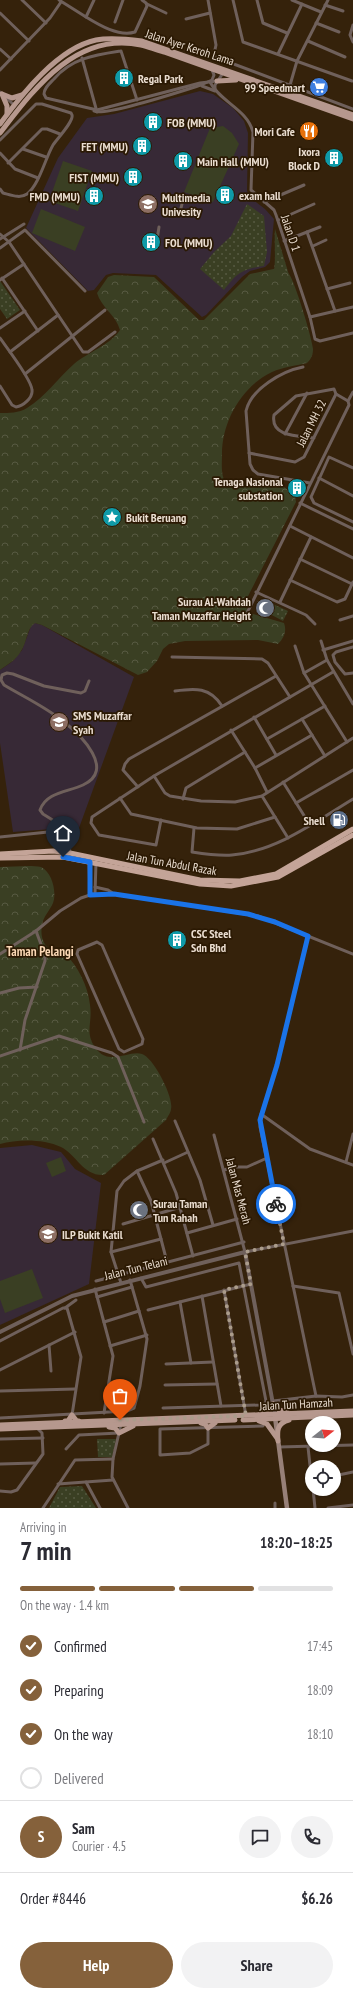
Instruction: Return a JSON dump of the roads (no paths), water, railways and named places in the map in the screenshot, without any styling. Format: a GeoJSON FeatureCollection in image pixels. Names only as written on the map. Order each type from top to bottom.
{"type":"FeatureCollection","features":[{"type":"Feature","properties":{"kind":"highway","name":"Jalan Tun Abdul Razak"},"geometry":{"type":"LineString","coordinates":[[96,861],[200,880],[240,881],[276,874],[353,829]]}},
{"type":"Feature","properties":{"kind":"highway","name":"Jalan Tun Abdul Razak"},"geometry":{"type":"LineString","coordinates":[[0,854],[53,851],[200,884],[231,886],[278,877],[353,835]]}},
{"type":"Feature","properties":{"kind":"highway","name":"Jalan Tun Abdul Razak"},"geometry":{"type":"LineString","coordinates":[[0,858],[70,855]]}},
{"type":"Feature","properties":{"kind":"main road","name":"Jalan Ayer Keroh Lama"},"geometry":{"type":"LineString","coordinates":[[17,107],[26,92],[54,63],[72,50],[95,40],[108,39],[134,40],[221,68],[353,115]]}},
{"type":"Feature","properties":{"kind":"main road","name":"Jalan Ayer Keroh Lama"},"geometry":{"type":"LineString","coordinates":[[17,107],[55,69],[66,60],[81,52],[109,45],[140,45],[353,119]]}},
{"type":"Feature","properties":{"kind":"main road"},"geometry":{"type":"LineString","coordinates":[[72,50],[81,52]]}},
{"type":"Feature","properties":{"kind":"main road"},"geometry":{"type":"LineString","coordinates":[[217,81],[240,80]]}},
{"type":"Feature","properties":{"kind":"main road"},"geometry":{"type":"LineString","coordinates":[[270,91],[282,93],[288,92],[290,95],[302,102]]}},
{"type":"Feature","properties":{"kind":"main road"},"geometry":{"type":"LineString","coordinates":[[1,93],[16,98],[26,92]]}},
{"type":"Feature","properties":{"kind":"main road"},"geometry":{"type":"LineString","coordinates":[[1,93],[7,106],[7,114]]}},
{"type":"Feature","properties":{"kind":"main road"},"geometry":{"type":"LineString","coordinates":[[0,124],[7,114],[17,107]]}},
{"type":"Feature","properties":{"kind":"main road"},"geometry":{"type":"LineString","coordinates":[[0,133],[17,107]]}},
{"type":"Feature","properties":{"kind":"main road"},"geometry":{"type":"LineString","coordinates":[[273,1402],[282,1412],[318,1413]]}},
{"type":"Feature","properties":{"kind":"main road"},"geometry":{"type":"LineString","coordinates":[[246,1417],[268,1411],[271,1409],[273,1402]]}},
{"type":"Feature","properties":{"kind":"main road","name":"Jalan Tun Hamzah"},"geometry":{"type":"LineString","coordinates":[[0,1429],[98,1421],[154,1424],[353,1411]]}},
{"type":"Feature","properties":{"kind":"main road"},"geometry":{"type":"LineString","coordinates":[[35,1425],[68,1421],[72,1415],[76,1420],[80,1421],[98,1421]]}},
{"type":"Feature","properties":{"kind":"main road","name":"Jalan Tun Hamzah"},"geometry":{"type":"LineString","coordinates":[[341,1416],[353,1416]]}},
{"type":"Feature","properties":{"kind":"main road"},"geometry":{"type":"LineString","coordinates":[[246,1417],[265,1422],[272,1429],[278,1441]]}},
{"type":"Feature","properties":{"kind":"main road","name":"Jalan Tun Hamzah"},"geometry":{"type":"LineString","coordinates":[[0,1425],[35,1425],[48,1427],[86,1426],[121,1422],[246,1417],[305,1417]]}},
{"type":"Feature","properties":{"kind":"main road"},"geometry":{"type":"LineString","coordinates":[[275,1417],[286,1508]]}},
{"type":"Feature","properties":{"kind":"main road"},"geometry":{"type":"LineString","coordinates":[[278,1441],[278,1427],[284,1421],[305,1419]]}},
{"type":"Feature","properties":{"kind":"main road"},"geometry":{"type":"LineString","coordinates":[[189,1422],[202,1423],[208,1428],[212,1423],[226,1420]]}},
{"type":"Feature","properties":{"kind":"main road"},"geometry":{"type":"LineString","coordinates":[[86,1426],[113,1427],[119,1433],[131,1426],[154,1424]]}},
{"type":"Feature","properties":{"kind":"street"},"geometry":{"type":"LineString","coordinates":[[22,0],[46,23]]}},
{"type":"Feature","properties":{"kind":"street"},"geometry":{"type":"LineString","coordinates":[[0,70],[46,23],[61,2],[65,0]]}},
{"type":"Feature","properties":{"kind":"street"},"geometry":{"type":"LineString","coordinates":[[86,17],[94,0]]}},
{"type":"Feature","properties":{"kind":"street"},"geometry":{"type":"LineString","coordinates":[[115,22],[124,0]]}},
{"type":"Feature","properties":{"kind":"street"},"geometry":{"type":"LineString","coordinates":[[142,0],[166,13]]}},
{"type":"Feature","properties":{"kind":"street"},"geometry":{"type":"LineString","coordinates":[[208,0],[216,45],[214,54],[215,57],[353,109]]}},
{"type":"Feature","properties":{"kind":"street"},"geometry":{"type":"LineString","coordinates":[[233,0],[242,41],[352,81]]}},
{"type":"Feature","properties":{"kind":"street"},"geometry":{"type":"LineString","coordinates":[[257,0],[263,23],[287,33]]}},
{"type":"Feature","properties":{"kind":"street"},"geometry":{"type":"LineString","coordinates":[[292,0],[321,12]]}},
{"type":"Feature","properties":{"kind":"street"},"geometry":{"type":"LineString","coordinates":[[288,92],[297,61],[328,0]]}},
{"type":"Feature","properties":{"kind":"street"},"geometry":{"type":"LineString","coordinates":[[61,2],[108,28],[132,33],[138,28],[147,4]]}},
{"type":"Feature","properties":{"kind":"street"},"geometry":{"type":"LineString","coordinates":[[278,54],[302,4]]}},
{"type":"Feature","properties":{"kind":"street"},"geometry":{"type":"LineString","coordinates":[[326,5],[343,11]]}},
{"type":"Feature","properties":{"kind":"street"},"geometry":{"type":"LineString","coordinates":[[0,13],[29,41]]}},
{"type":"Feature","properties":{"kind":"street"},"geometry":{"type":"LineString","coordinates":[[186,20],[210,13]]}},
{"type":"Feature","properties":{"kind":"street"},"geometry":{"type":"LineString","coordinates":[[316,23],[339,32]]}},
{"type":"Feature","properties":{"kind":"street"},"geometry":{"type":"LineString","coordinates":[[353,25],[350,35],[353,42]]}},
{"type":"Feature","properties":{"kind":"street"},"geometry":{"type":"LineString","coordinates":[[308,41],[345,57]]}},
{"type":"Feature","properties":{"kind":"street"},"geometry":{"type":"LineString","coordinates":[[0,49],[11,59]]}},
{"type":"Feature","properties":{"kind":"street"},"geometry":{"type":"LineString","coordinates":[[138,100],[121,51],[82,58],[68,66],[56,76],[46,88],[44,95],[97,112],[114,111],[201,86],[210,82],[214,76],[212,70]]}},
{"type":"Feature","properties":{"kind":"street"},"geometry":{"type":"LineString","coordinates":[[81,52],[97,112]]}},
{"type":"Feature","properties":{"kind":"street"},"geometry":{"type":"LineString","coordinates":[[201,86],[215,91],[217,81],[222,74],[221,68]]}},
{"type":"Feature","properties":{"kind":"street"},"geometry":{"type":"LineString","coordinates":[[97,112],[200,82],[217,81]]}},
{"type":"Feature","properties":{"kind":"street","name":"Jalan D 1"},"geometry":{"type":"LineString","coordinates":[[210,82],[215,91],[231,104],[251,124],[253,132],[251,188],[274,210],[310,317],[316,340],[353,333]]}},
{"type":"Feature","properties":{"kind":"street"},"geometry":{"type":"LineString","coordinates":[[1,93],[17,107]]}},
{"type":"Feature","properties":{"kind":"street"},"geometry":{"type":"LineString","coordinates":[[0,140],[36,104],[42,104],[72,115],[72,120],[60,134],[46,157],[38,178],[30,191],[23,196],[1,194],[0,190]]}},
{"type":"Feature","properties":{"kind":"street"},"geometry":{"type":"LineString","coordinates":[[8,163],[42,129],[48,129],[60,134]]}},
{"type":"Feature","properties":{"kind":"street"},"geometry":{"type":"LineString","coordinates":[[23,149],[46,157]]}},
{"type":"Feature","properties":{"kind":"street"},"geometry":{"type":"LineString","coordinates":[[0,153],[15,169],[38,178]]}},
{"type":"Feature","properties":{"kind":"street"},"geometry":{"type":"LineString","coordinates":[[264,202],[304,185]]}},
{"type":"Feature","properties":{"kind":"street"},"geometry":{"type":"LineString","coordinates":[[182,204],[180,212],[191,215]]}},
{"type":"Feature","properties":{"kind":"street"},"geometry":{"type":"LineString","coordinates":[[278,220],[314,204]]}},
{"type":"Feature","properties":{"kind":"street"},"geometry":{"type":"LineString","coordinates":[[1,238],[24,224]]}},
{"type":"Feature","properties":{"kind":"street"},"geometry":{"type":"LineString","coordinates":[[157,240],[159,227]]}},
{"type":"Feature","properties":{"kind":"street"},"geometry":{"type":"LineString","coordinates":[[284,241],[320,227]]}},
{"type":"Feature","properties":{"kind":"street"},"geometry":{"type":"LineString","coordinates":[[0,248],[25,230],[85,291]]}},
{"type":"Feature","properties":{"kind":"street"},"geometry":{"type":"LineString","coordinates":[[307,232],[335,311]]}},
{"type":"Feature","properties":{"kind":"street"},"geometry":{"type":"LineString","coordinates":[[0,234],[1,238],[9,242],[85,353],[114,332]]}},
{"type":"Feature","properties":{"kind":"street"},"geometry":{"type":"LineString","coordinates":[[313,246],[326,240]]}},
{"type":"Feature","properties":{"kind":"street"},"geometry":{"type":"LineString","coordinates":[[24,264],[1,279],[38,331]]}},
{"type":"Feature","properties":{"kind":"street"},"geometry":{"type":"LineString","coordinates":[[327,289],[350,283]]}},
{"type":"Feature","properties":{"kind":"street"},"geometry":{"type":"LineString","coordinates":[[310,317],[353,307]]}},
{"type":"Feature","properties":{"kind":"street"},"geometry":{"type":"LineString","coordinates":[[25,374],[105,310]]}},
{"type":"Feature","properties":{"kind":"street"},"geometry":{"type":"LineString","coordinates":[[0,328],[25,311]]}},
{"type":"Feature","properties":{"kind":"street"},"geometry":{"type":"LineString","coordinates":[[10,352],[58,315]]}},
{"type":"Feature","properties":{"kind":"street"},"geometry":{"type":"LineString","coordinates":[[0,338],[25,374],[32,388],[32,393],[24,403],[14,407],[1,391],[0,386]]}},
{"type":"Feature","properties":{"kind":"street"},"geometry":{"type":"LineString","coordinates":[[303,367],[286,371],[250,399],[246,411],[251,467],[258,474],[310,483]]}},
{"type":"Feature","properties":{"kind":"street","name":"Jalan MH 32"},"geometry":{"type":"LineString","coordinates":[[249,453],[298,461],[304,457],[336,394],[334,389],[307,393]]}},
{"type":"Feature","properties":{"kind":"street"},"geometry":{"type":"LineString","coordinates":[[247,612],[349,406],[348,401],[353,392]]}},
{"type":"Feature","properties":{"kind":"street"},"geometry":{"type":"LineString","coordinates":[[285,434],[307,393]]}},
{"type":"Feature","properties":{"kind":"street"},"geometry":{"type":"LineString","coordinates":[[307,393],[291,399],[274,415],[275,428],[285,434],[314,438]]}},
{"type":"Feature","properties":{"kind":"street"},"geometry":{"type":"LineString","coordinates":[[336,394],[348,401]]}},
{"type":"Feature","properties":{"kind":"street"},"geometry":{"type":"LineString","coordinates":[[353,468],[329,457],[311,497],[312,502],[353,522]]}},
{"type":"Feature","properties":{"kind":"street"},"geometry":{"type":"LineString","coordinates":[[319,478],[353,496]]}},
{"type":"Feature","properties":{"kind":"street"},"geometry":{"type":"LineString","coordinates":[[300,504],[353,529]]}},
{"type":"Feature","properties":{"kind":"street"},"geometry":{"type":"LineString","coordinates":[[290,526],[353,558]]}},
{"type":"Feature","properties":{"kind":"street"},"geometry":{"type":"LineString","coordinates":[[280,602],[311,537]]}},
{"type":"Feature","properties":{"kind":"street"},"geometry":{"type":"LineString","coordinates":[[290,580],[337,602],[345,599],[352,583],[300,559]]}},
{"type":"Feature","properties":{"kind":"street"},"geometry":{"type":"LineString","coordinates":[[256,592],[306,615],[315,624]]}},
{"type":"Feature","properties":{"kind":"street"},"geometry":{"type":"LineString","coordinates":[[340,620],[353,616]]}},
{"type":"Feature","properties":{"kind":"street"},"geometry":{"type":"LineString","coordinates":[[320,641],[326,660],[353,704]]}},
{"type":"Feature","properties":{"kind":"street"},"geometry":{"type":"LineString","coordinates":[[323,650],[353,641]]}},
{"type":"Feature","properties":{"kind":"street"},"geometry":{"type":"LineString","coordinates":[[295,646],[304,673],[347,742]]}},
{"type":"Feature","properties":{"kind":"street"},"geometry":{"type":"LineString","coordinates":[[353,647],[336,652],[333,655],[335,662],[344,674],[353,673]]}},
{"type":"Feature","properties":{"kind":"street"},"geometry":{"type":"LineString","coordinates":[[172,657],[262,659],[268,663],[290,697]]}},
{"type":"Feature","properties":{"kind":"street"},"geometry":{"type":"LineString","coordinates":[[304,673],[326,660]]}},
{"type":"Feature","properties":{"kind":"street"},"geometry":{"type":"LineString","coordinates":[[161,820],[156,845],[99,835],[91,822],[92,817],[154,776],[333,672]]}},
{"type":"Feature","properties":{"kind":"street"},"geometry":{"type":"LineString","coordinates":[[70,855],[66,827],[43,814],[40,810],[42,804],[50,797],[84,785],[92,780],[96,775],[98,768],[94,756],[85,742],[65,722],[4,685],[1,680],[2,676],[7,673],[44,686],[80,693],[86,692],[89,681]]}},
{"type":"Feature","properties":{"kind":"street"},"geometry":{"type":"LineString","coordinates":[[138,787],[123,770],[129,759],[276,676]]}},
{"type":"Feature","properties":{"kind":"street"},"geometry":{"type":"LineString","coordinates":[[175,691],[189,689],[209,692],[217,698],[222,706]]}},
{"type":"Feature","properties":{"kind":"street"},"geometry":{"type":"LineString","coordinates":[[267,739],[325,706]]}},
{"type":"Feature","properties":{"kind":"street"},"geometry":{"type":"LineString","coordinates":[[254,717],[276,755]]}},
{"type":"Feature","properties":{"kind":"street"},"geometry":{"type":"LineString","coordinates":[[302,719],[325,756]]}},
{"type":"Feature","properties":{"kind":"street"},"geometry":{"type":"LineString","coordinates":[[231,730],[255,768],[267,792]]}},
{"type":"Feature","properties":{"kind":"street"},"geometry":{"type":"LineString","coordinates":[[255,768],[312,735]]}},
{"type":"Feature","properties":{"kind":"street"},"geometry":{"type":"LineString","coordinates":[[154,776],[165,793],[170,796],[183,799],[230,803],[262,796],[353,738]]}},
{"type":"Feature","properties":{"kind":"street"},"geometry":{"type":"LineString","coordinates":[[183,799],[186,788],[245,752]]}},
{"type":"Feature","properties":{"kind":"street"},"geometry":{"type":"LineString","coordinates":[[296,803],[353,770]]}},
{"type":"Feature","properties":{"kind":"street"},"geometry":{"type":"LineString","coordinates":[[283,782],[310,825]]}},
{"type":"Feature","properties":{"kind":"street"},"geometry":{"type":"LineString","coordinates":[[262,796],[288,838]]}},
{"type":"Feature","properties":{"kind":"street"},"geometry":{"type":"LineString","coordinates":[[120,798],[131,814],[194,828],[237,828],[275,817]]}},
{"type":"Feature","properties":{"kind":"street"},"geometry":{"type":"LineString","coordinates":[[194,828],[192,852],[215,855],[231,855],[252,851],[288,838],[353,799]]}},
{"type":"Feature","properties":{"kind":"street"},"geometry":{"type":"LineString","coordinates":[[0,837],[48,832],[69,840]]}},
{"type":"Feature","properties":{"kind":"street"},"geometry":{"type":"LineString","coordinates":[[89,859],[90,895]]}},
{"type":"Feature","properties":{"kind":"street"},"geometry":{"type":"LineString","coordinates":[[95,894],[96,861]]}},
{"type":"Feature","properties":{"kind":"street"},"geometry":{"type":"LineString","coordinates":[[95,887],[108,890],[114,894]]}},
{"type":"Feature","properties":{"kind":"street"},"geometry":{"type":"LineString","coordinates":[[0,954],[36,931],[71,903],[90,895],[114,894],[258,916],[353,954]]}},
{"type":"Feature","properties":{"kind":"street"},"geometry":{"type":"LineString","coordinates":[[20,1050],[25,1020],[45,961],[45,955],[36,931]]}},
{"type":"Feature","properties":{"kind":"street"},"geometry":{"type":"LineString","coordinates":[[308,936],[277,1065],[261,1114],[260,1127],[316,1396]]}},
{"type":"Feature","properties":{"kind":"street"},"geometry":{"type":"LineString","coordinates":[[97,942],[102,945],[144,1039],[143,1043],[124,1052],[118,1047],[77,954],[78,950],[97,942]]}},
{"type":"Feature","properties":{"kind":"street"},"geometry":{"type":"LineString","coordinates":[[0,994],[19,988],[37,987]]}},
{"type":"Feature","properties":{"kind":"street"},"geometry":{"type":"LineString","coordinates":[[0,1056],[20,1050],[46,1039],[59,1036],[112,1053],[120,1062],[144,1122]]}},
{"type":"Feature","properties":{"kind":"street"},"geometry":{"type":"LineString","coordinates":[[112,1053],[118,1047]]}},
{"type":"Feature","properties":{"kind":"street"},"geometry":{"type":"LineString","coordinates":[[261,1114],[310,1149],[353,1165]]}},
{"type":"Feature","properties":{"kind":"street"},"geometry":{"type":"LineString","coordinates":[[175,1121],[202,1186],[213,1225]]}},
{"type":"Feature","properties":{"kind":"street"},"geometry":{"type":"LineString","coordinates":[[346,1162],[353,1134]]}},
{"type":"Feature","properties":{"kind":"street","name":"Jalan Mas Merah"},"geometry":{"type":"LineString","coordinates":[[214,1135],[244,1242],[245,1252]]}},
{"type":"Feature","properties":{"kind":"street"},"geometry":{"type":"LineString","coordinates":[[153,1139],[181,1207],[193,1256]]}},
{"type":"Feature","properties":{"kind":"street"},"geometry":{"type":"LineString","coordinates":[[121,1283],[111,1252],[117,1191],[124,1182],[137,1171],[188,1152]]}},
{"type":"Feature","properties":{"kind":"street"},"geometry":{"type":"LineString","coordinates":[[224,1170],[234,1167],[247,1167],[267,1158]]}},
{"type":"Feature","properties":{"kind":"street"},"geometry":{"type":"LineString","coordinates":[[137,1171],[155,1214],[167,1262]]}},
{"type":"Feature","properties":{"kind":"street"},"geometry":{"type":"LineString","coordinates":[[123,1224],[181,1207]]}},
{"type":"Feature","properties":{"kind":"street"},"geometry":{"type":"LineString","coordinates":[[187,1233],[237,1219]]}},
{"type":"Feature","properties":{"kind":"street","name":"Jalan Tun Telani"},"geometry":{"type":"LineString","coordinates":[[0,1332],[67,1298],[95,1289],[245,1252],[353,1231]]}},
{"type":"Feature","properties":{"kind":"street"},"geometry":{"type":"LineString","coordinates":[[111,1252],[161,1238]]}},
{"type":"Feature","properties":{"kind":"street"},"geometry":{"type":"LineString","coordinates":[[96,1281],[244,1242]]}},
{"type":"Feature","properties":{"kind":"street"},"geometry":{"type":"LineString","coordinates":[[245,1252],[275,1417]]}},
{"type":"Feature","properties":{"kind":"street"},"geometry":{"type":"LineString","coordinates":[[141,1278],[146,1287],[238,1263],[241,1266],[266,1402],[263,1405],[163,1408]]}},
{"type":"Feature","properties":{"kind":"street"},"geometry":{"type":"LineString","coordinates":[[0,1418],[104,1413],[127,1411],[135,1407],[147,1335],[130,1280]]}},
{"type":"Feature","properties":{"kind":"street"},"geometry":{"type":"LineString","coordinates":[[148,1310],[244,1284],[251,1284]]}},
{"type":"Feature","properties":{"kind":"street"},"geometry":{"type":"LineString","coordinates":[[293,1286],[339,1293],[353,1354]]}},
{"type":"Feature","properties":{"kind":"street"},"geometry":{"type":"LineString","coordinates":[[97,1297],[132,1287]]}},
{"type":"Feature","properties":{"kind":"street"},"geometry":{"type":"LineString","coordinates":[[95,1289],[113,1358],[104,1413]]}},
{"type":"Feature","properties":{"kind":"street"},"geometry":{"type":"LineString","coordinates":[[224,1290],[246,1417]]}},
{"type":"Feature","properties":{"kind":"street"},"geometry":{"type":"LineString","coordinates":[[202,1296],[221,1406]]}},
{"type":"Feature","properties":{"kind":"street"},"geometry":{"type":"LineString","coordinates":[[0,1341],[65,1308],[76,1300]]}},
{"type":"Feature","properties":{"kind":"street"},"geometry":{"type":"LineString","coordinates":[[180,1302],[191,1363]]}},
{"type":"Feature","properties":{"kind":"street"},"geometry":{"type":"LineString","coordinates":[[65,1308],[69,1310],[81,1357],[72,1415]]}},
{"type":"Feature","properties":{"kind":"street"},"geometry":{"type":"LineString","coordinates":[[104,1322],[140,1311]]}},
{"type":"Feature","properties":{"kind":"street"},"geometry":{"type":"LineString","coordinates":[[0,1370],[75,1332]]}},
{"type":"Feature","properties":{"kind":"street"},"geometry":{"type":"LineString","coordinates":[[110,1346],[147,1335]]}},
{"type":"Feature","properties":{"kind":"street"},"geometry":{"type":"LineString","coordinates":[[49,1345],[51,1371]]}},
{"type":"Feature","properties":{"kind":"street"},"geometry":{"type":"LineString","coordinates":[[166,1364],[213,1362]]}},
{"type":"Feature","properties":{"kind":"street"},"geometry":{"type":"LineString","coordinates":[[165,1385],[217,1384]]}},
{"type":"Feature","properties":{"kind":"street"},"geometry":{"type":"LineString","coordinates":[[0,1391],[75,1390]]}},
{"type":"Feature","properties":{"kind":"street"},"geometry":{"type":"LineString","coordinates":[[273,1402],[316,1396],[342,1397],[353,1395]]}},
{"type":"Feature","properties":{"kind":"street"},"geometry":{"type":"LineString","coordinates":[[121,1422],[113,1459],[113,1480],[128,1508]]}},
{"type":"Feature","properties":{"kind":"street"},"geometry":{"type":"LineString","coordinates":[[0,1491],[11,1492],[17,1490],[43,1454],[42,1433],[35,1425]]}},
{"type":"Feature","properties":{"kind":"street"},"geometry":{"type":"LineString","coordinates":[[208,1428],[208,1444],[190,1453],[160,1455],[160,1430],[208,1428],[263,1426]]}},
{"type":"Feature","properties":{"kind":"street"},"geometry":{"type":"LineString","coordinates":[[42,1433],[48,1427]]}},
{"type":"Feature","properties":{"kind":"street"},"geometry":{"type":"LineString","coordinates":[[66,1449],[79,1435],[119,1433]]}},
{"type":"Feature","properties":{"kind":"street"},"geometry":{"type":"LineString","coordinates":[[0,1439],[43,1438]]}},
{"type":"Feature","properties":{"kind":"street"},"geometry":{"type":"LineString","coordinates":[[341,1445],[353,1445]]}},
{"type":"Feature","properties":{"kind":"street"},"geometry":{"type":"LineString","coordinates":[[279,1447],[305,1446]]}},
{"type":"Feature","properties":{"kind":"street"},"geometry":{"type":"LineString","coordinates":[[43,1508],[74,1460],[113,1459]]}},
{"type":"Feature","properties":{"kind":"street"},"geometry":{"type":"LineString","coordinates":[[0,1464],[36,1463]]}},
{"type":"Feature","properties":{"kind":"street"},"geometry":{"type":"LineString","coordinates":[[341,1475],[353,1472]]}},
{"type":"Feature","properties":{"kind":"street"},"geometry":{"type":"LineString","coordinates":[[58,1484],[113,1480]]}},
{"type":"Feature","properties":{"kind":"street"},"geometry":{"type":"LineString","coordinates":[[86,1482],[100,1508]]}},
{"type":"Feature","properties":{"kind":"street"},"geometry":{"type":"LineString","coordinates":[[314,1496],[315,1508]]}},
{"type":"Feature","properties":{"kind":"street"},"geometry":{"type":"LineString","coordinates":[[275,1503],[275,1508]]}},
{"type":"Feature","properties":{"kind":"street"},"geometry":{"type":"LineString","coordinates":[[328,1508],[348,1507],[353,1505]]}},
{"type":"Feature","properties":{"kind":"place","name":"Regal Park"},"geometry":{"type":"Point","coordinates":[124,78]}},
{"type":"Feature","properties":{"kind":"place","name":"99 Speedmart"},"geometry":{"type":"Point","coordinates":[319,87]}},
{"type":"Feature","properties":{"kind":"place","name":"FOB (MMU)"},"geometry":{"type":"Point","coordinates":[153,122]}},
{"type":"Feature","properties":{"kind":"place","name":"Mori Cafe"},"geometry":{"type":"Point","coordinates":[309,131]}},
{"type":"Feature","properties":{"kind":"place","name":"FET (MMU)"},"geometry":{"type":"Point","coordinates":[142,146]}},
{"type":"Feature","properties":{"kind":"place","name":"Ixora Block D"},"geometry":{"type":"Point","coordinates":[334,158]}},
{"type":"Feature","properties":{"kind":"place","name":"Main Hall (MMU)"},"geometry":{"type":"Point","coordinates":[183,161]}},
{"type":"Feature","properties":{"kind":"place","name":"FIST (MMU)"},"geometry":{"type":"Point","coordinates":[133,177]}},
{"type":"Feature","properties":{"kind":"place","name":"exam hall"},"geometry":{"type":"Point","coordinates":[225,195]}},
{"type":"Feature","properties":{"kind":"place","name":"FMD (MMU)"},"geometry":{"type":"Point","coordinates":[94,196]}},
{"type":"Feature","properties":{"kind":"place","name":"Multimedia Univesity"},"geometry":{"type":"Point","coordinates":[148,204]}},
{"type":"Feature","properties":{"kind":"place","name":"FOL (MMU)"},"geometry":{"type":"Point","coordinates":[151,242]}},
{"type":"Feature","properties":{"kind":"place","name":"Tenaga Nasional substation"},"geometry":{"type":"Point","coordinates":[297,488]}},
{"type":"Feature","properties":{"kind":"place","name":"Bukit Beruang"},"geometry":{"type":"Point","coordinates":[112,517]}},
{"type":"Feature","properties":{"kind":"place","name":"Surau Al-Wahdah Taman Muzaffar Height"},"geometry":{"type":"Point","coordinates":[265,608]}},
{"type":"Feature","properties":{"kind":"place","name":"SMS Muzaffar Syah"},"geometry":{"type":"Point","coordinates":[59,722]}},
{"type":"Feature","properties":{"kind":"place","name":"Shell"},"geometry":{"type":"Point","coordinates":[339,820]}},
{"type":"Feature","properties":{"kind":"place","name":"CSC Steel Sdn Bhd"},"geometry":{"type":"Point","coordinates":[177,940]}},
{"type":"Feature","properties":{"kind":"place","name":"Surau Taman Tun Rahah"},"geometry":{"type":"Point","coordinates":[139,1210]}},
{"type":"Feature","properties":{"kind":"place","name":"ILP Bukit Katil"},"geometry":{"type":"Point","coordinates":[48,1234]}},
{"type":"Feature","properties":{"kind":"district","name":"Taman Pelangi"},"geometry":{"type":"Point","coordinates":[40,951]}}]}
